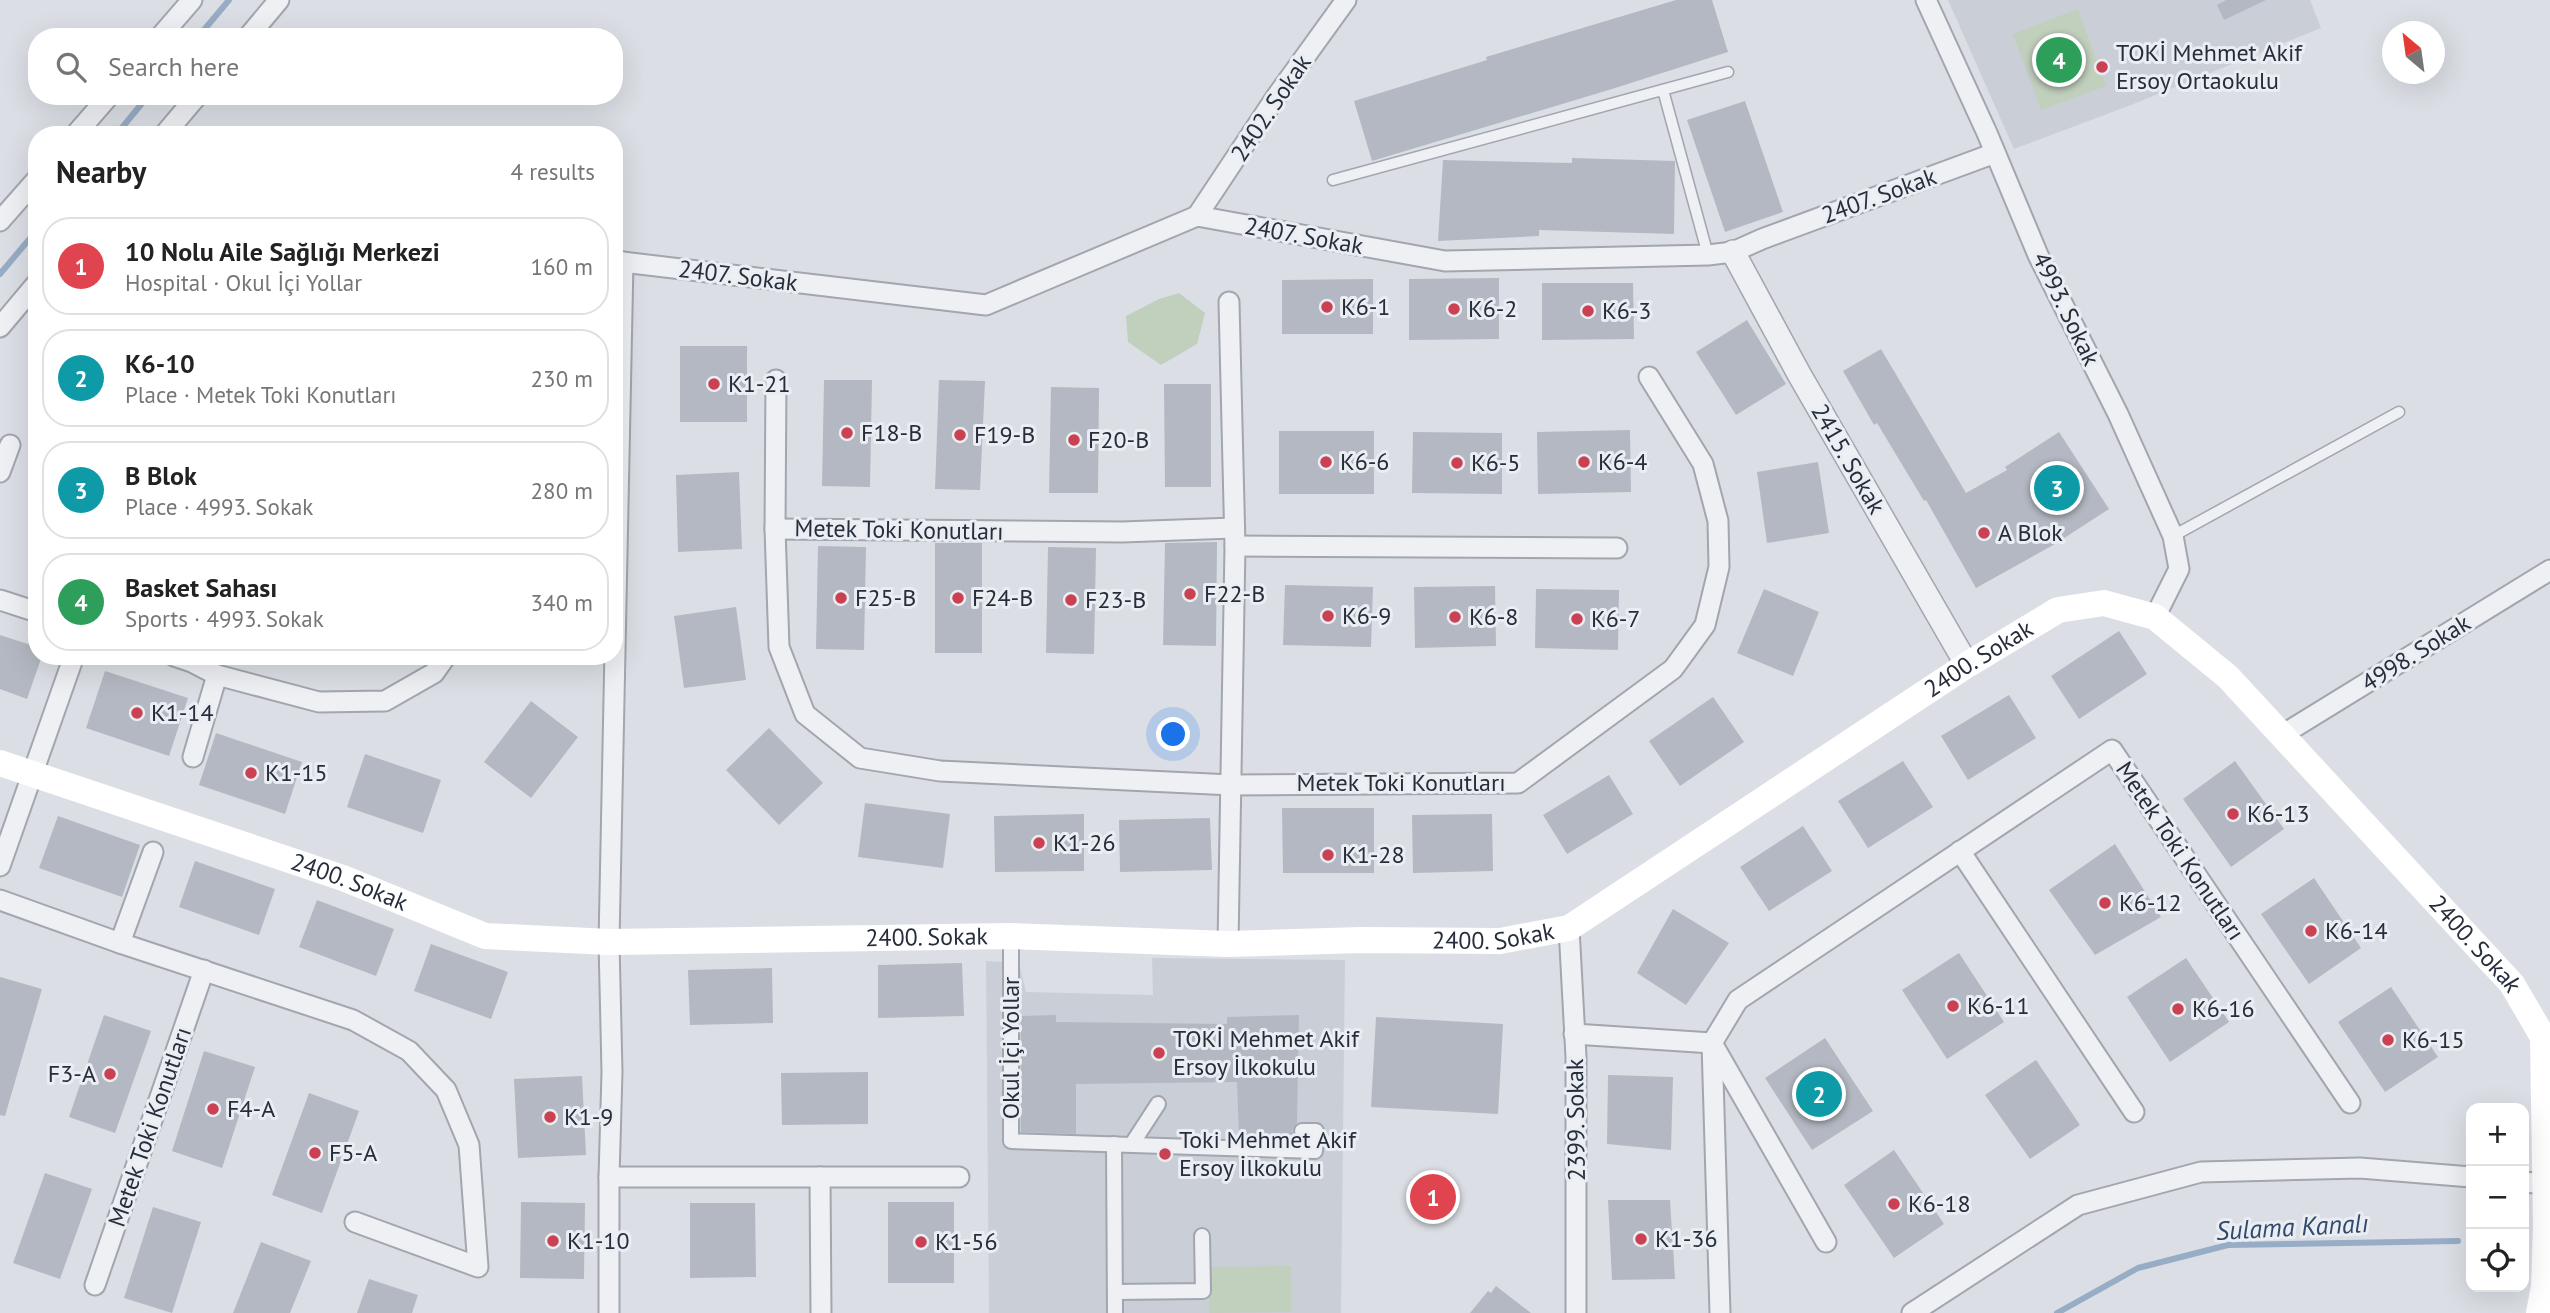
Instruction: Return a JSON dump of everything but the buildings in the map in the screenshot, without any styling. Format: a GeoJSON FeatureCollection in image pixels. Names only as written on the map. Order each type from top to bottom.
{"type":"FeatureCollection","features":[{"type":"Feature","properties":{"kind":"main road","name":"2400. Sokak"},"geometry":{"type":"LineString","coordinates":[[0,763],[343,878],[485,936],[609,942],[1011,936],[1228,944],[1361,940],[1500,941],[1569,928],[1967,664],[2058,610],[2104,603],[2155,617],[2228,677],[2512,984],[2543,1037],[2534,1183],[2548,1227],[2543,1304]]}},
{"type":"Feature","properties":{"kind":"street"},"geometry":{"type":"LineString","coordinates":[[168,28],[192,0]]}},
{"type":"Feature","properties":{"kind":"street"},"geometry":{"type":"LineString","coordinates":[[256,28],[279,0]]}},
{"type":"Feature","properties":{"kind":"street","name":"2402. Sokak"},"geometry":{"type":"LineString","coordinates":[[1197,216],[1276,97],[1346,0]]}},
{"type":"Feature","properties":{"kind":"street","name":"4993. Sokak"},"geometry":{"type":"LineString","coordinates":[[1926,0],[2038,255],[2118,414],[2174,536],[2179,569],[2155,617]]}},
{"type":"Feature","properties":{"kind":"street"},"geometry":{"type":"LineString","coordinates":[[83,126],[101,105]]}},
{"type":"Feature","properties":{"kind":"street"},"geometry":{"type":"LineString","coordinates":[[172,126],[189,105]]}},
{"type":"Feature","properties":{"kind":"street","name":"2407. Sokak"},"geometry":{"type":"LineString","coordinates":[[623,261],[986,305],[1197,216],[1445,261],[1708,255],[1733,252],[1995,153]]}},
{"type":"Feature","properties":{"kind":"street"},"geometry":{"type":"LineString","coordinates":[[3,213],[28,188]]}},
{"type":"Feature","properties":{"kind":"street","name":"2415. Sokak"},"geometry":{"type":"LineString","coordinates":[[1733,252],[1799,374],[1967,664]]}},
{"type":"Feature","properties":{"kind":"street"},"geometry":{"type":"LineString","coordinates":[[0,327],[28,294]]}},
{"type":"Feature","properties":{"kind":"street"},"geometry":{"type":"LineString","coordinates":[[1228,944],[1234,537],[1229,302]]}},
{"type":"Feature","properties":{"kind":"street","name":"Metek Toki Konutları"},"geometry":{"type":"LineString","coordinates":[[776,380],[775,529],[779,647],[805,715],[860,758],[940,771],[1232,785],[1518,783],[1673,669],[1705,625],[1719,567],[1718,521],[1703,464],[1649,377]]}},
{"type":"Feature","properties":{"kind":"street"},"geometry":{"type":"LineString","coordinates":[[0,472],[10,445]]}},
{"type":"Feature","properties":{"kind":"street","name":"Metek Toki Konutları"},"geometry":{"type":"LineString","coordinates":[[775,529],[1122,532],[1616,548]]}},
{"type":"Feature","properties":{"kind":"street","name":"4998. Sokak"},"geometry":{"type":"LineString","coordinates":[[2282,735],[2550,570]]}},
{"type":"Feature","properties":{"kind":"street"},"geometry":{"type":"LineString","coordinates":[[0,600],[28,609]]}},
{"type":"Feature","properties":{"kind":"street"},"geometry":{"type":"LineString","coordinates":[[0,866],[71,665]]}},
{"type":"Feature","properties":{"kind":"street"},"geometry":{"type":"LineString","coordinates":[[199,665],[217,675],[319,702],[385,701],[434,673],[440,665]]}},
{"type":"Feature","properties":{"kind":"street"},"geometry":{"type":"LineString","coordinates":[[609,1313],[612,1072],[609,942],[613,665]]}},
{"type":"Feature","properties":{"kind":"street"},"geometry":{"type":"LineString","coordinates":[[192,757],[217,675]]}},
{"type":"Feature","properties":{"kind":"street","name":"Metek Toki Konutları"},"geometry":{"type":"LineString","coordinates":[[1712,1043],[1738,1000],[2112,750],[2350,1103]]}},
{"type":"Feature","properties":{"kind":"street"},"geometry":{"type":"LineString","coordinates":[[1960,850],[2134,1112]]}},
{"type":"Feature","properties":{"kind":"street"},"geometry":{"type":"LineString","coordinates":[[120,943],[153,852]]}},
{"type":"Feature","properties":{"kind":"street"},"geometry":{"type":"LineString","coordinates":[[0,901],[353,1020],[409,1051],[446,1090],[469,1145],[478,1267],[355,1222]]}},
{"type":"Feature","properties":{"kind":"street","name":"2399. Sokak"},"geometry":{"type":"LineString","coordinates":[[1569,928],[1576,1071],[1576,1313]]}},
{"type":"Feature","properties":{"kind":"street","name":"Okul İçi Yollar"},"geometry":{"type":"LineString","coordinates":[[1011,936],[1012,1141],[1315,1151],[1316,1131],[1302,1131]]}},
{"type":"Feature","properties":{"kind":"street","name":"Metek Toki Konutları"},"geometry":{"type":"LineString","coordinates":[[95,1285],[204,970]]}},
{"type":"Feature","properties":{"kind":"street"},"geometry":{"type":"LineString","coordinates":[[1574,1034],[1712,1043]]}},
{"type":"Feature","properties":{"kind":"street"},"geometry":{"type":"LineString","coordinates":[[1712,1043],[1826,1242]]}},
{"type":"Feature","properties":{"kind":"street"},"geometry":{"type":"LineString","coordinates":[[1712,1043],[1720,1313]]}},
{"type":"Feature","properties":{"kind":"street"},"geometry":{"type":"LineString","coordinates":[[1132,1144],[1158,1104]]}},
{"type":"Feature","properties":{"kind":"street"},"geometry":{"type":"LineString","coordinates":[[1114,1144],[1115,1313]]}},
{"type":"Feature","properties":{"kind":"street"},"geometry":{"type":"LineString","coordinates":[[1912,1313],[2078,1205],[2201,1172],[2360,1168],[2466,1177]]}},
{"type":"Feature","properties":{"kind":"street"},"geometry":{"type":"LineString","coordinates":[[609,1177],[960,1177]]}},
{"type":"Feature","properties":{"kind":"street"},"geometry":{"type":"LineString","coordinates":[[820,1177],[821,1313]]}},
{"type":"Feature","properties":{"kind":"street"},"geometry":{"type":"LineString","coordinates":[[1115,1292],[1203,1291],[1202,1236]]}},
{"type":"Feature","properties":{"kind":"lane"},"geometry":{"type":"LineString","coordinates":[[1333,180],[1728,72]]}},
{"type":"Feature","properties":{"kind":"lane"},"geometry":{"type":"LineString","coordinates":[[1664,90],[1708,255]]}},
{"type":"Feature","properties":{"kind":"lane"},"geometry":{"type":"LineString","coordinates":[[2174,536],[2399,412]]}},
{"type":"Feature","properties":{"kind":"shaded area","name":"TOKİ Mehmet Akif Ersoy Ortaokulu"},"geometry":{"type":"Polygon","coordinates":[[[1948,0],[2310,0],[2321,28],[2014,149],[1948,0]]]}},
{"type":"Feature","properties":{"kind":"shaded area","name":"Toki Mehmet Akif Ersoy İlkokulu"},"geometry":{"type":"Polygon","coordinates":[[[1152,958],[1345,960],[1341,1313],[989,1313],[986,961],[1019,963],[1026,992],[1153,995],[1152,958]]]}},
{"type":"Feature","properties":{"kind":"green space"},"geometry":{"type":"Polygon","coordinates":[[[2078,9],[2106,86],[2041,110],[2013,34],[2078,9]]]}},
{"type":"Feature","properties":{"kind":"green space"},"geometry":{"type":"Polygon","coordinates":[[[1179,293],[1205,313],[1197,344],[1161,365],[1128,342],[1126,316],[1159,299],[1179,293]]]}},
{"type":"Feature","properties":{"kind":"green space"},"geometry":{"type":"Polygon","coordinates":[[[1291,1266],[1291,1312],[1209,1313],[1209,1267],[1291,1266]]]}},
{"type":"Feature","properties":{"kind":"waterway"},"geometry":{"type":"LineString","coordinates":[[206,28],[229,0]]}},
{"type":"Feature","properties":{"kind":"waterway"},"geometry":{"type":"LineString","coordinates":[[123,126],[141,105]]}},
{"type":"Feature","properties":{"kind":"waterway"},"geometry":{"type":"LineString","coordinates":[[0,274],[28,241]]}},
{"type":"Feature","properties":{"kind":"waterway","name":"Sulama Kanalı"},"geometry":{"type":"LineString","coordinates":[[2057,1313],[2138,1268],[2228,1245],[2458,1241]]}},
{"type":"Feature","properties":{"kind":"place","name":"Basket Sahası"},"geometry":{"type":"Point","coordinates":[2059,60]}},
{"type":"Feature","properties":{"kind":"place","name":"TOKİ Mehmet Akif Ersoy Ortaokulu"},"geometry":{"type":"Point","coordinates":[2102,67]}},
{"type":"Feature","properties":{"kind":"place","name":"K6-1"},"geometry":{"type":"Point","coordinates":[1327,307]}},
{"type":"Feature","properties":{"kind":"place","name":"K6-2"},"geometry":{"type":"Point","coordinates":[1454,309]}},
{"type":"Feature","properties":{"kind":"place","name":"K6-3"},"geometry":{"type":"Point","coordinates":[1588,311]}},
{"type":"Feature","properties":{"kind":"place","name":"K1-21"},"geometry":{"type":"Point","coordinates":[714,384]}},
{"type":"Feature","properties":{"kind":"place","name":"F18-B"},"geometry":{"type":"Point","coordinates":[847,433]}},
{"type":"Feature","properties":{"kind":"place","name":"F19-B"},"geometry":{"type":"Point","coordinates":[960,435]}},
{"type":"Feature","properties":{"kind":"place","name":"F20-B"},"geometry":{"type":"Point","coordinates":[1074,440]}},
{"type":"Feature","properties":{"kind":"place","name":"K6-6"},"geometry":{"type":"Point","coordinates":[1326,462]}},
{"type":"Feature","properties":{"kind":"place","name":"K6-4"},"geometry":{"type":"Point","coordinates":[1584,462]}},
{"type":"Feature","properties":{"kind":"place","name":"K6-5"},"geometry":{"type":"Point","coordinates":[1457,463]}},
{"type":"Feature","properties":{"kind":"place","name":"B Blok"},"geometry":{"type":"Point","coordinates":[2057,488]}},
{"type":"Feature","properties":{"kind":"place","name":"A Blok"},"geometry":{"type":"Point","coordinates":[1984,533]}},
{"type":"Feature","properties":{"kind":"place","name":"F22-B"},"geometry":{"type":"Point","coordinates":[1190,594]}},
{"type":"Feature","properties":{"kind":"place","name":"F25-B"},"geometry":{"type":"Point","coordinates":[841,598]}},
{"type":"Feature","properties":{"kind":"place","name":"F24-B"},"geometry":{"type":"Point","coordinates":[958,598]}},
{"type":"Feature","properties":{"kind":"place","name":"F23-B"},"geometry":{"type":"Point","coordinates":[1071,600]}},
{"type":"Feature","properties":{"kind":"place","name":"K6-9"},"geometry":{"type":"Point","coordinates":[1328,616]}},
{"type":"Feature","properties":{"kind":"place","name":"K6-8"},"geometry":{"type":"Point","coordinates":[1455,617]}},
{"type":"Feature","properties":{"kind":"place","name":"K6-7"},"geometry":{"type":"Point","coordinates":[1577,619]}},
{"type":"Feature","properties":{"kind":"place","name":"K1-14"},"geometry":{"type":"Point","coordinates":[137,713]}},
{"type":"Feature","properties":{"kind":"place","name":"K1-15"},"geometry":{"type":"Point","coordinates":[251,773]}},
{"type":"Feature","properties":{"kind":"place","name":"K6-13"},"geometry":{"type":"Point","coordinates":[2233,814]}},
{"type":"Feature","properties":{"kind":"place","name":"K1-26"},"geometry":{"type":"Point","coordinates":[1039,843]}},
{"type":"Feature","properties":{"kind":"place","name":"K1-28"},"geometry":{"type":"Point","coordinates":[1328,855]}},
{"type":"Feature","properties":{"kind":"place","name":"K6-12"},"geometry":{"type":"Point","coordinates":[2105,903]}},
{"type":"Feature","properties":{"kind":"place","name":"K6-14"},"geometry":{"type":"Point","coordinates":[2311,931]}},
{"type":"Feature","properties":{"kind":"place","name":"K6-11"},"geometry":{"type":"Point","coordinates":[1953,1006]}},
{"type":"Feature","properties":{"kind":"place","name":"K6-16"},"geometry":{"type":"Point","coordinates":[2178,1009]}},
{"type":"Feature","properties":{"kind":"place","name":"K6-15"},"geometry":{"type":"Point","coordinates":[2388,1040]}},
{"type":"Feature","properties":{"kind":"place","name":"TOKİ Mehmet Akif Ersoy İlkokulu"},"geometry":{"type":"Point","coordinates":[1159,1053]}},
{"type":"Feature","properties":{"kind":"place","name":"F3-A"},"geometry":{"type":"Point","coordinates":[110,1074]}},
{"type":"Feature","properties":{"kind":"place","name":"K6-10"},"geometry":{"type":"Point","coordinates":[1819,1094]}},
{"type":"Feature","properties":{"kind":"place","name":"F4-A"},"geometry":{"type":"Point","coordinates":[213,1109]}},
{"type":"Feature","properties":{"kind":"place","name":"K1-9"},"geometry":{"type":"Point","coordinates":[550,1117]}},
{"type":"Feature","properties":{"kind":"place","name":"F5-A"},"geometry":{"type":"Point","coordinates":[315,1153]}},
{"type":"Feature","properties":{"kind":"place","name":"Toki Mehmet Akif Ersoy İlkokulu"},"geometry":{"type":"Point","coordinates":[1165,1154]}},
{"type":"Feature","properties":{"kind":"place","name":"10 Nolu Aile Sağlığı Merkezi"},"geometry":{"type":"Point","coordinates":[1433,1197]}},
{"type":"Feature","properties":{"kind":"place","name":"K6-18"},"geometry":{"type":"Point","coordinates":[1894,1204]}},
{"type":"Feature","properties":{"kind":"place","name":"K1-36"},"geometry":{"type":"Point","coordinates":[1641,1239]}},
{"type":"Feature","properties":{"kind":"place","name":"K1-10"},"geometry":{"type":"Point","coordinates":[553,1241]}},
{"type":"Feature","properties":{"kind":"place","name":"K1-56"},"geometry":{"type":"Point","coordinates":[921,1242]}}]}
